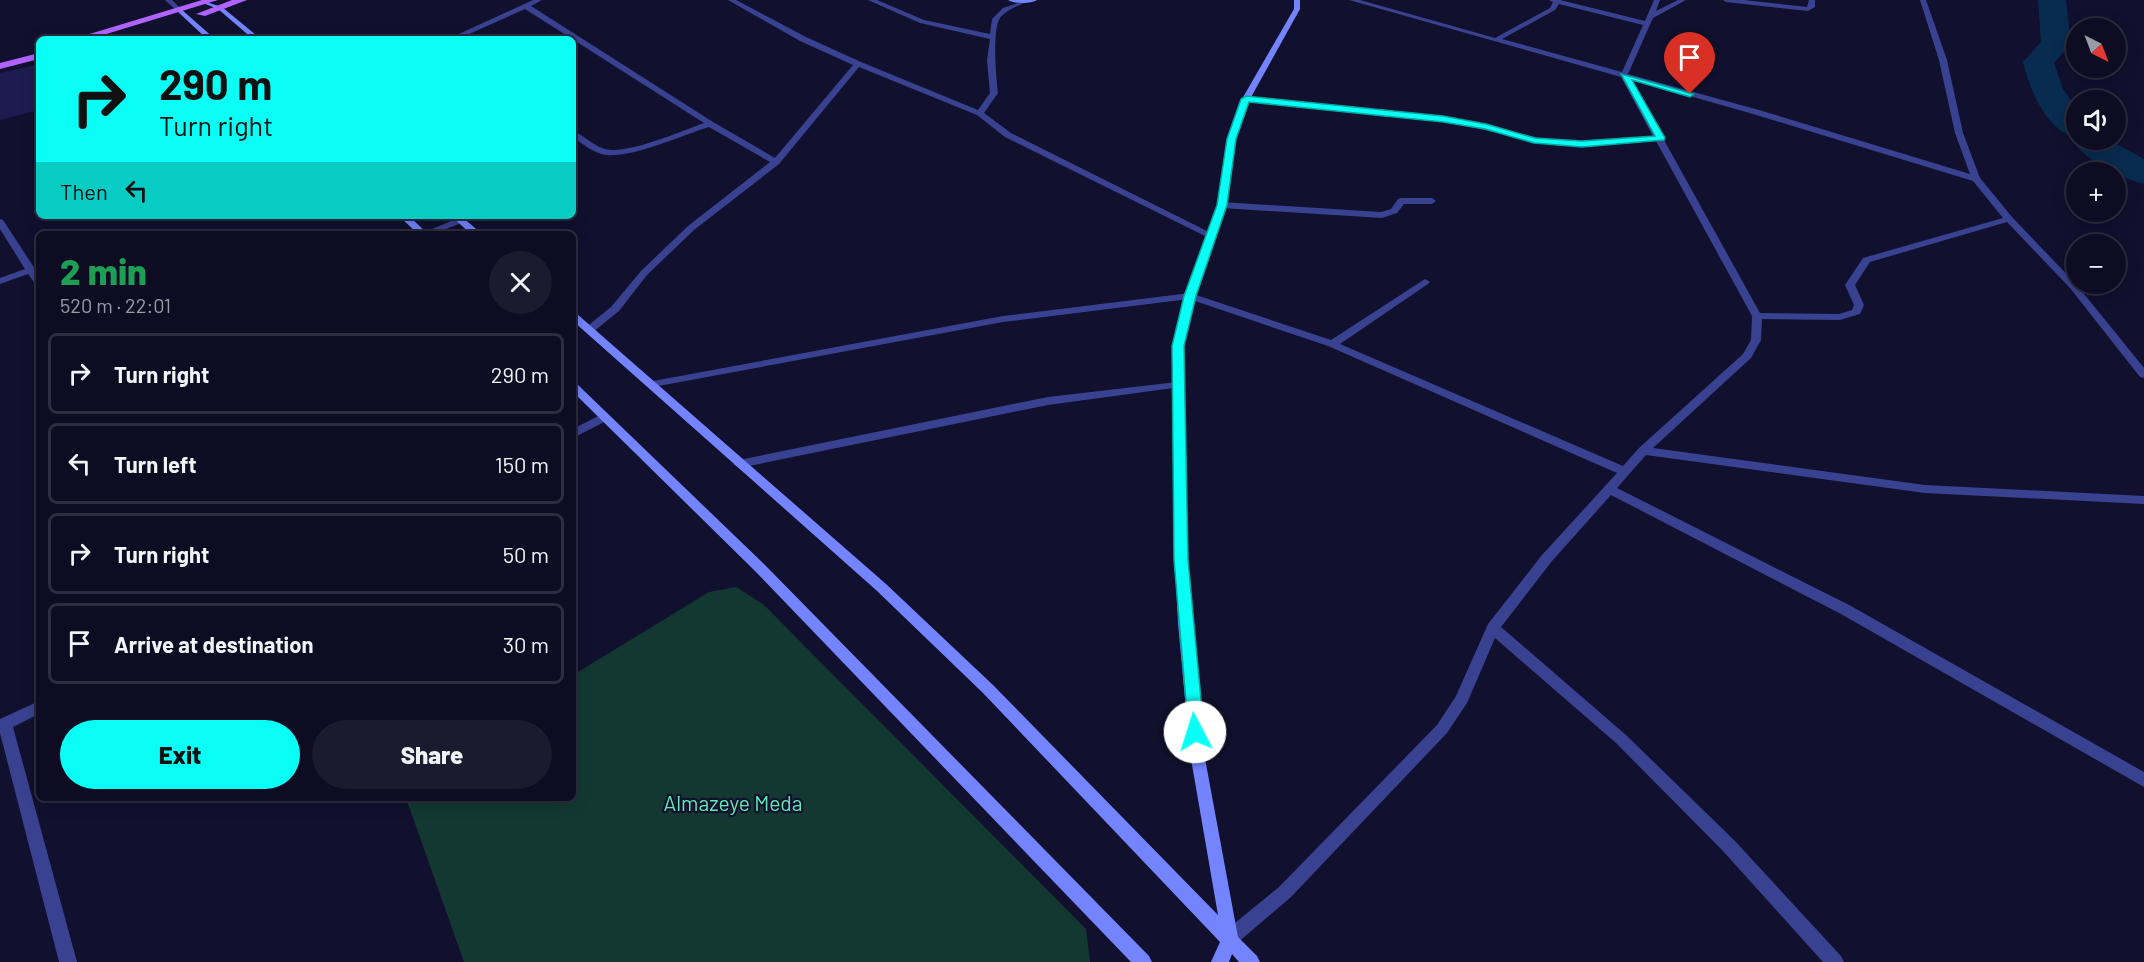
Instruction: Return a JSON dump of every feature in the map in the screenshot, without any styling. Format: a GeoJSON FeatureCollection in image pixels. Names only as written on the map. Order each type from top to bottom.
{"type":"FeatureCollection","features":[{"type":"Feature","properties":{"kind":"main road"},"geometry":{"type":"LineString","coordinates":[[118,36],[183,14],[210,2],[242,0]]}},
{"type":"Feature","properties":{"kind":"main road"},"geometry":{"type":"LineString","coordinates":[[91,36],[183,14],[210,2]]}},
{"type":"Feature","properties":{"kind":"main road"},"geometry":{"type":"LineString","coordinates":[[0,57],[36,49]]}},
{"type":"Feature","properties":{"kind":"main road"},"geometry":{"type":"LineString","coordinates":[[0,66],[36,57]]}},
{"type":"Feature","properties":{"kind":"street"},"geometry":{"type":"LineString","coordinates":[[168,0],[208,36]]}},
{"type":"Feature","properties":{"kind":"street"},"geometry":{"type":"LineString","coordinates":[[459,36],[539,0]]}},
{"type":"Feature","properties":{"kind":"street"},"geometry":{"type":"LineString","coordinates":[[735,2],[753,0]]}},
{"type":"Feature","properties":{"kind":"street"},"geometry":{"type":"LineString","coordinates":[[872,0],[922,22],[992,37]]}},
{"type":"Feature","properties":{"kind":"street"},"geometry":{"type":"LineString","coordinates":[[1011,0],[1022,2]]}},
{"type":"Feature","properties":{"kind":"street"},"geometry":{"type":"LineString","coordinates":[[980,113],[994,93],[992,37],[995,19],[1005,9],[1034,0]]}},
{"type":"Feature","properties":{"kind":"street"},"geometry":{"type":"LineString","coordinates":[[1230,938],[1197,753],[1181,560],[1178,346],[1190,296],[1222,205],[1232,139],[1246,99],[1297,9],[1297,0]]}},
{"type":"Feature","properties":{"kind":"street"},"geometry":{"type":"LineString","coordinates":[[1352,0],[1624,76],[1976,179]]}},
{"type":"Feature","properties":{"kind":"street"},"geometry":{"type":"LineString","coordinates":[[1624,76],[1645,23],[1651,16],[1657,0]]}},
{"type":"Feature","properties":{"kind":"street"},"geometry":{"type":"LineString","coordinates":[[1651,16],[1683,0]]}},
{"type":"Feature","properties":{"kind":"street"},"geometry":{"type":"LineString","coordinates":[[1726,0],[1808,9],[1812,8],[1812,0]]}},
{"type":"Feature","properties":{"kind":"street"},"geometry":{"type":"LineString","coordinates":[[1923,0],[1943,60],[1959,133],[1976,179],[2009,219],[2073,286],[2144,375]]}},
{"type":"Feature","properties":{"kind":"street"},"geometry":{"type":"LineString","coordinates":[[210,2],[253,36]]}},
{"type":"Feature","properties":{"kind":"street"},"geometry":{"type":"LineString","coordinates":[[735,2],[802,39],[980,113],[1008,135],[1212,236]]}},
{"type":"Feature","properties":{"kind":"street"},"geometry":{"type":"LineString","coordinates":[[1496,40],[1553,9],[1554,2],[1645,23]]}},
{"type":"Feature","properties":{"kind":"street"},"geometry":{"type":"LineString","coordinates":[[526,6],[573,36]]}},
{"type":"Feature","properties":{"kind":"street"},"geometry":{"type":"LineString","coordinates":[[576,38],[710,124],[776,162]]}},
{"type":"Feature","properties":{"kind":"street"},"geometry":{"type":"LineString","coordinates":[[589,330],[615,309],[644,273],[691,228],[776,162],[858,64]]}},
{"type":"Feature","properties":{"kind":"street"},"geometry":{"type":"LineString","coordinates":[[1220,962],[1230,938],[1285,892],[1442,729],[1462,699],[1493,628],[1547,558],[1643,451],[1747,356],[1756,340],[1757,316],[1661,138],[1624,76]]}},
{"type":"Feature","properties":{"kind":"street"},"geometry":{"type":"LineString","coordinates":[[1246,99],[1443,119],[1559,144],[1661,138]]}},
{"type":"Feature","properties":{"kind":"street"},"geometry":{"type":"LineString","coordinates":[[576,135],[608,154],[625,151],[710,124]]}},
{"type":"Feature","properties":{"kind":"street"},"geometry":{"type":"LineString","coordinates":[[1222,205],[1382,215],[1394,211],[1401,201],[1432,201]]}},
{"type":"Feature","properties":{"kind":"street"},"geometry":{"type":"LineString","coordinates":[[407,219],[421,231]]}},
{"type":"Feature","properties":{"kind":"street"},"geometry":{"type":"LineString","coordinates":[[431,231],[457,219]]}},
{"type":"Feature","properties":{"kind":"street"},"geometry":{"type":"LineString","coordinates":[[460,219],[474,231]]}},
{"type":"Feature","properties":{"kind":"street"},"geometry":{"type":"LineString","coordinates":[[1757,316],[1840,317],[1856,312],[1859,305],[1850,285],[1866,260],[2009,219]]}},
{"type":"Feature","properties":{"kind":"street"},"geometry":{"type":"LineString","coordinates":[[0,222],[36,278]]}},
{"type":"Feature","properties":{"kind":"street"},"geometry":{"type":"LineString","coordinates":[[0,281],[31,270]]}},
{"type":"Feature","properties":{"kind":"street"},"geometry":{"type":"LineString","coordinates":[[1332,344],[1425,282]]}},
{"type":"Feature","properties":{"kind":"street"},"geometry":{"type":"LineString","coordinates":[[653,384],[1003,319],[1190,296],[1332,344],[1625,472]]}},
{"type":"Feature","properties":{"kind":"street"},"geometry":{"type":"LineString","coordinates":[[576,319],[881,587],[988,689],[1251,962]]}},
{"type":"Feature","properties":{"kind":"street"},"geometry":{"type":"LineString","coordinates":[[739,464],[1048,401],[1177,385]]}},
{"type":"Feature","properties":{"kind":"street"},"geometry":{"type":"LineString","coordinates":[[576,389],[760,568],[1143,962]]}},
{"type":"Feature","properties":{"kind":"street"},"geometry":{"type":"LineString","coordinates":[[576,432],[604,417]]}},
{"type":"Feature","properties":{"kind":"street"},"geometry":{"type":"LineString","coordinates":[[1643,451],[1924,489],[2144,500]]}},
{"type":"Feature","properties":{"kind":"street"},"geometry":{"type":"LineString","coordinates":[[1610,489],[1846,610],[2144,780]]}},
{"type":"Feature","properties":{"kind":"street"},"geometry":{"type":"LineString","coordinates":[[1493,628],[1621,739],[1728,845],[1835,962]]}},
{"type":"Feature","properties":{"kind":"street"},"geometry":{"type":"LineString","coordinates":[[36,708],[2,725],[68,962]]}},
{"type":"Feature","properties":{"kind":"green space","name":"Almazeye Meda"},"geometry":{"type":"Polygon","coordinates":[[[736,587],[763,604],[1086,929],[1090,962],[464,962],[407,801],[576,801],[576,673],[709,592],[736,587]]]}},
{"type":"Feature","properties":{"kind":"building"},"geometry":{"type":"Polygon","coordinates":[[[36,65],[36,111],[0,120],[0,73],[36,65]]]}},
{"type":"Feature","properties":{"kind":"waterway"},"geometry":{"type":"LineString","coordinates":[[2052,0],[2056,44],[2038,62],[2052,98],[2066,117]]}},
{"type":"Feature","properties":{"kind":"waterway"},"geometry":{"type":"LineString","coordinates":[[2102,150],[2144,173]]}},
{"type":"Feature","properties":{"kind":"route"},"geometry":{"type":"LineString","coordinates":[[1195,732],[1181,560],[1178,346],[1190,296],[1222,205],[1232,139],[1246,99],[1443,119],[1486,127],[1534,141],[1582,144],[1661,138],[1624,76],[1690,94]]}}]}
